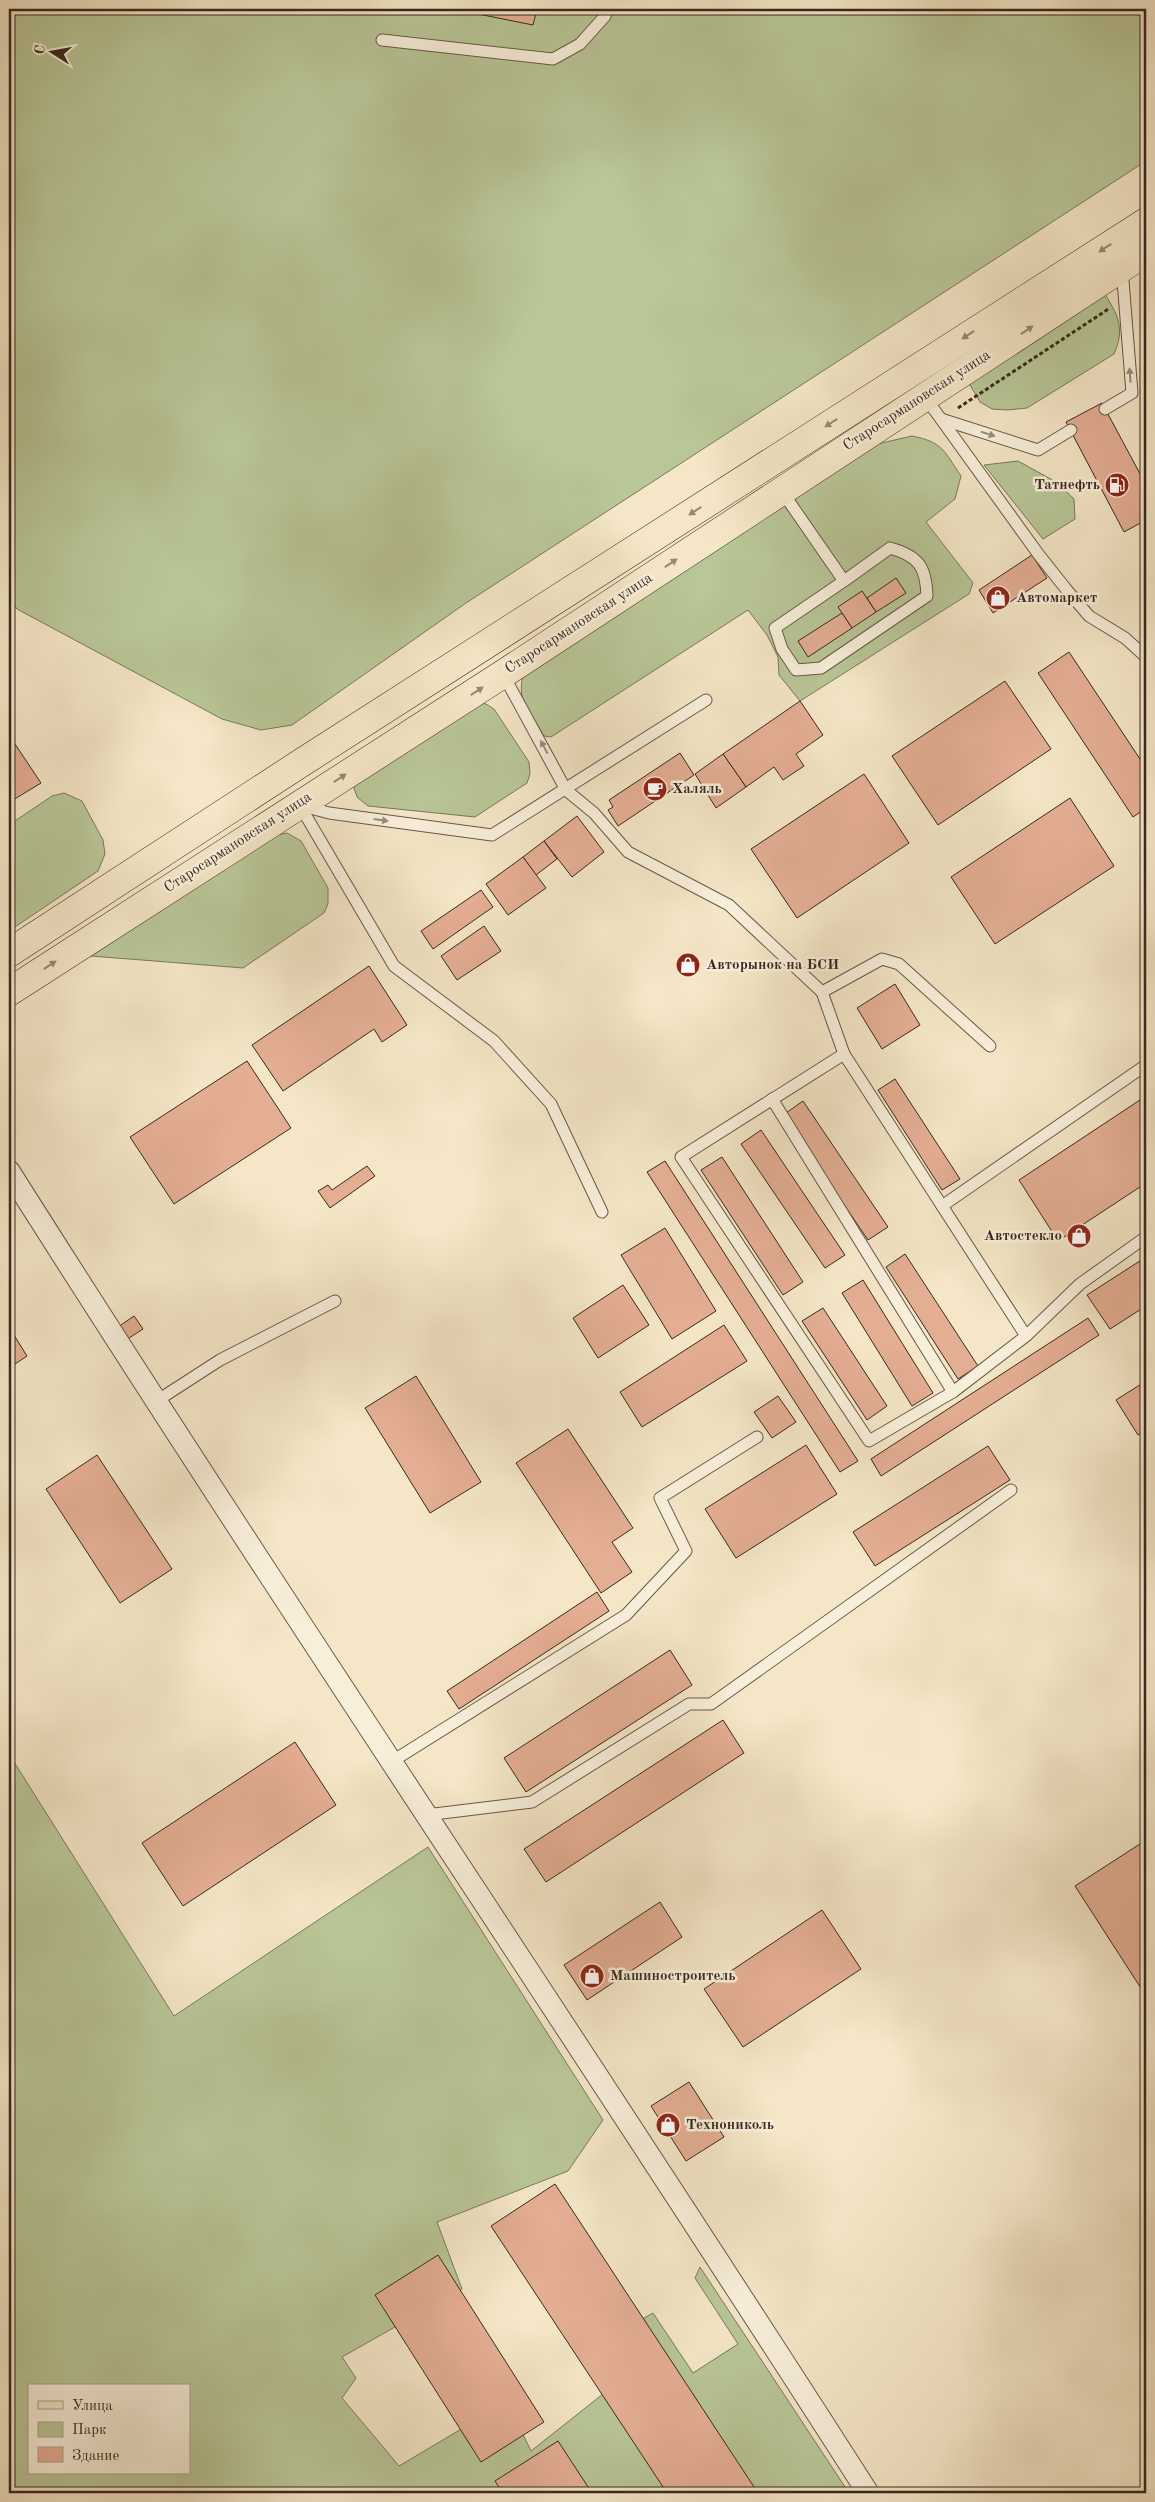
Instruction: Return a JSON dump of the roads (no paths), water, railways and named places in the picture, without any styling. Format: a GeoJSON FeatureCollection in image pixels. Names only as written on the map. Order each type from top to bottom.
{"type":"FeatureCollection","features":[{"type":"Feature","properties":{"kind":"main road","name":"Старосармановская улица"},"geometry":{"type":"LineString","coordinates":[[9,953],[293,768],[1146,222]]}},
{"type":"Feature","properties":{"kind":"main road","name":"Старосармановская улица"},"geometry":{"type":"LineString","coordinates":[[9,992],[503,674],[1146,252]]}},
{"type":"Feature","properties":{"kind":"street"},"geometry":{"type":"LineString","coordinates":[[9,1171],[154,1402],[744,2300],[868,2493]]}},
{"type":"Feature","properties":{"kind":"lane"},"geometry":{"type":"LineString","coordinates":[[382,40],[553,59],[580,44],[605,16],[607,9]]}},
{"type":"Feature","properties":{"kind":"lane"},"geometry":{"type":"LineString","coordinates":[[1105,409],[1132,393],[1122,268]]}},
{"type":"Feature","properties":{"kind":"lane"},"geometry":{"type":"LineString","coordinates":[[925,397],[1039,556],[1077,602],[1089,616],[1125,638],[1146,657]]}},
{"type":"Feature","properties":{"kind":"lane"},"geometry":{"type":"LineString","coordinates":[[941,419],[1038,450],[1070,430]]}},
{"type":"Feature","properties":{"kind":"lane"},"geometry":{"type":"LineString","coordinates":[[781,490],[844,581]]}},
{"type":"Feature","properties":{"kind":"lane"},"geometry":{"type":"LineString","coordinates":[[890,548],[907,553],[926,573],[927,596],[821,668],[796,670],[782,649],[775,628],[844,581],[890,548]]}},
{"type":"Feature","properties":{"kind":"lane"},"geometry":{"type":"LineString","coordinates":[[503,674],[566,790],[594,813],[628,852],[729,905],[822,992],[844,1054],[1026,1336]]}},
{"type":"Feature","properties":{"kind":"lane"},"geometry":{"type":"LineString","coordinates":[[299,804],[329,813],[492,835],[706,700]]}},
{"type":"Feature","properties":{"kind":"lane"},"geometry":{"type":"LineString","coordinates":[[299,804],[394,966],[494,1041],[551,1104],[602,1212]]}},
{"type":"Feature","properties":{"kind":"lane"},"geometry":{"type":"LineString","coordinates":[[822,992],[882,959],[899,964],[990,1046]]}},
{"type":"Feature","properties":{"kind":"lane"},"geometry":{"type":"LineString","coordinates":[[844,1054],[681,1157],[869,1442],[953,1392],[1026,1336],[1080,1284],[1146,1238]]}},
{"type":"Feature","properties":{"kind":"lane"},"geometry":{"type":"LineString","coordinates":[[942,1206],[1146,1065]]}},
{"type":"Feature","properties":{"kind":"lane"},"geometry":{"type":"LineString","coordinates":[[772,1099],[953,1392]]}},
{"type":"Feature","properties":{"kind":"lane"},"geometry":{"type":"LineString","coordinates":[[154,1402],[220,1360],[335,1301]]}},
{"type":"Feature","properties":{"kind":"lane"},"geometry":{"type":"LineString","coordinates":[[391,1762],[626,1615],[686,1551],[660,1498],[757,1437]]}},
{"type":"Feature","properties":{"kind":"lane"},"geometry":{"type":"LineString","coordinates":[[426,1815],[532,1802],[689,1704],[711,1704],[1011,1490]]}},
{"type":"Feature","properties":{"kind":"place","name":"Татнефть"},"geometry":{"type":"Point","coordinates":[1117,485]}},
{"type":"Feature","properties":{"kind":"place","name":"Автомаркет"},"geometry":{"type":"Point","coordinates":[998,598]}},
{"type":"Feature","properties":{"kind":"place","name":"Халяль"},"geometry":{"type":"Point","coordinates":[655,789]}},
{"type":"Feature","properties":{"kind":"place","name":"Авторынок на БСИ"},"geometry":{"type":"Point","coordinates":[688,965]}},
{"type":"Feature","properties":{"kind":"place","name":"Автостекло"},"geometry":{"type":"Point","coordinates":[1079,1236]}},
{"type":"Feature","properties":{"kind":"place","name":"Машиностроитель"},"geometry":{"type":"Point","coordinates":[592,1976]}},
{"type":"Feature","properties":{"kind":"place","name":"Технониколь"},"geometry":{"type":"Point","coordinates":[668,2125]}}]}
